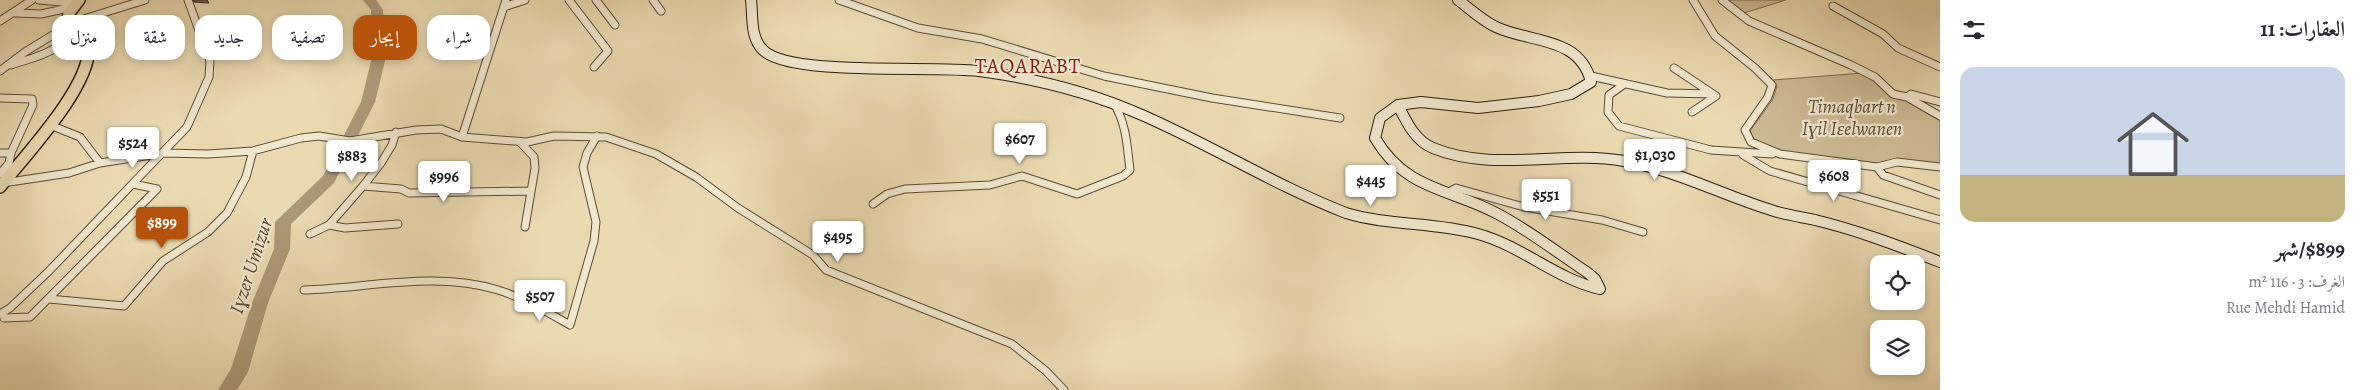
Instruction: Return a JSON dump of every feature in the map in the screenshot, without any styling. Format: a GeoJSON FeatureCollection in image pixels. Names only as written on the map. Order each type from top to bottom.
{"type":"FeatureCollection","features":[{"type":"Feature","properties":{"kind":"main road"},"geometry":{"type":"LineString","coordinates":[[751,0],[752,29],[755,40],[767,54],[782,61],[948,68],[1000,73],[1076,93],[1152,119],[1347,214],[1387,223],[1461,232],[1492,238],[1534,257],[1588,287],[1600,289],[1595,279],[1588,273],[1510,222],[1484,207],[1403,173],[1383,155],[1375,138],[1380,118],[1398,105],[1421,102],[1478,108],[1539,101],[1571,94],[1591,82],[1591,76],[1582,62],[1563,46],[1496,27],[1458,0]]}},
{"type":"Feature","properties":{"kind":"main road"},"geometry":{"type":"LineString","coordinates":[[69,15],[76,3]]}},
{"type":"Feature","properties":{"kind":"main road"},"geometry":{"type":"LineString","coordinates":[[1,181],[50,125],[75,90],[86,69],[87,60]]}},
{"type":"Feature","properties":{"kind":"main road"},"geometry":{"type":"LineString","coordinates":[[1398,105],[1419,139],[1431,148],[1488,160],[1599,158],[1623,161],[1665,171],[1775,211],[1871,236],[1940,262]]}},
{"type":"Feature","properties":{"kind":"street"},"geometry":{"type":"LineString","coordinates":[[0,21],[32,0]]}},
{"type":"Feature","properties":{"kind":"street"},"geometry":{"type":"LineString","coordinates":[[39,0],[69,4],[76,3]]}},
{"type":"Feature","properties":{"kind":"street"},"geometry":{"type":"LineString","coordinates":[[97,15],[145,0]]}},
{"type":"Feature","properties":{"kind":"street"},"geometry":{"type":"LineString","coordinates":[[1,319],[10,308],[50,271],[187,127],[209,77],[210,61],[188,0]]}},
{"type":"Feature","properties":{"kind":"street"},"geometry":{"type":"LineString","coordinates":[[462,137],[505,4],[525,0]]}},
{"type":"Feature","properties":{"kind":"street"},"geometry":{"type":"LineString","coordinates":[[569,0],[608,51],[594,67]]}},
{"type":"Feature","properties":{"kind":"street"},"geometry":{"type":"LineString","coordinates":[[596,0],[615,25]]}},
{"type":"Feature","properties":{"kind":"street"},"geometry":{"type":"LineString","coordinates":[[653,0],[661,11]]}},
{"type":"Feature","properties":{"kind":"street"},"geometry":{"type":"LineString","coordinates":[[839,0],[918,28],[982,39],[1104,76],[1212,98],[1340,118]]}},
{"type":"Feature","properties":{"kind":"street"},"geometry":{"type":"LineString","coordinates":[[1693,0],[1715,36],[1756,68],[1772,85],[1768,97],[1745,130],[1750,142],[1780,154]]}},
{"type":"Feature","properties":{"kind":"street"},"geometry":{"type":"LineString","coordinates":[[1722,0],[1750,21],[1794,42],[1851,65],[1875,77],[1893,94],[1907,97],[1940,116]]}},
{"type":"Feature","properties":{"kind":"street"},"geometry":{"type":"LineString","coordinates":[[14,13],[41,14],[76,3]]}},
{"type":"Feature","properties":{"kind":"street"},"geometry":{"type":"LineString","coordinates":[[1833,6],[1883,34],[1898,48],[1940,67]]}},
{"type":"Feature","properties":{"kind":"street"},"geometry":{"type":"LineString","coordinates":[[0,71],[25,52],[52,35]]}},
{"type":"Feature","properties":{"kind":"street"},"geometry":{"type":"LineString","coordinates":[[8,66],[52,50]]}},
{"type":"Feature","properties":{"kind":"street"},"geometry":{"type":"LineString","coordinates":[[1674,68],[1716,96],[1692,112]]}},
{"type":"Feature","properties":{"kind":"street"},"geometry":{"type":"LineString","coordinates":[[1591,76],[1623,85],[1690,96],[1713,94]]}},
{"type":"Feature","properties":{"kind":"street"},"geometry":{"type":"LineString","coordinates":[[1623,85],[1609,95],[1608,112],[1619,126],[1710,150],[1780,154],[1877,167],[1882,164],[1902,163],[1940,166]]}},
{"type":"Feature","properties":{"kind":"street"},"geometry":{"type":"LineString","coordinates":[[1907,97],[1911,94],[1940,102]]}},
{"type":"Feature","properties":{"kind":"street"},"geometry":{"type":"LineString","coordinates":[[0,98],[32,99],[33,105],[11,153],[1,181],[69,173],[100,163],[164,153],[208,154],[253,151],[301,138],[319,136],[350,141],[396,132],[440,129],[462,137],[519,142],[554,136],[597,136],[632,145],[656,154],[685,170],[812,256],[826,270],[1012,344],[1052,377],[1064,390]]}},
{"type":"Feature","properties":{"kind":"street"},"geometry":{"type":"LineString","coordinates":[[873,204],[888,193],[921,187],[1008,183],[1022,176],[1077,194],[1123,176],[1130,170],[1129,140],[1124,120],[1116,107]]}},
{"type":"Feature","properties":{"kind":"street"},"geometry":{"type":"LineString","coordinates":[[50,125],[56,130],[75,134],[89,146],[100,163]]}},
{"type":"Feature","properties":{"kind":"street"},"geometry":{"type":"LineString","coordinates":[[310,234],[329,225],[363,186],[392,145],[396,132]]}},
{"type":"Feature","properties":{"kind":"street"},"geometry":{"type":"LineString","coordinates":[[304,290],[332,290],[406,281],[468,284],[487,287],[509,294],[570,325],[594,241],[596,222],[584,167],[587,153],[597,136]]}},
{"type":"Feature","properties":{"kind":"street"},"geometry":{"type":"LineString","coordinates":[[519,142],[534,157],[525,227]]}},
{"type":"Feature","properties":{"kind":"street"},"geometry":{"type":"LineString","coordinates":[[48,299],[124,306],[159,264],[200,239],[225,214],[244,187],[251,167],[253,151]]}},
{"type":"Feature","properties":{"kind":"street"},"geometry":{"type":"LineString","coordinates":[[0,153],[11,153]]}},
{"type":"Feature","properties":{"kind":"street"},"geometry":{"type":"LineString","coordinates":[[1740,153],[1770,171],[1940,220]]}},
{"type":"Feature","properties":{"kind":"street"},"geometry":{"type":"LineString","coordinates":[[1877,167],[1883,175],[1940,195]]}},
{"type":"Feature","properties":{"kind":"street"},"geometry":{"type":"LineString","coordinates":[[1,319],[30,317],[157,189],[133,184]]}},
{"type":"Feature","properties":{"kind":"street"},"geometry":{"type":"LineString","coordinates":[[363,186],[401,189],[409,193],[531,191]]}},
{"type":"Feature","properties":{"kind":"street"},"geometry":{"type":"LineString","coordinates":[[1447,193],[1456,188],[1524,207],[1602,220],[1643,232]]}},
{"type":"Feature","properties":{"kind":"street"},"geometry":{"type":"LineString","coordinates":[[329,225],[345,228],[398,224]]}},
{"type":"Feature","properties":{"kind":"green space"},"geometry":{"type":"Polygon","coordinates":[[[1727,0],[1786,0],[1744,13],[1727,0]]]}},
{"type":"Feature","properties":{"kind":"green space","name":"Timaqbart n Iɣil Iɛelwanen"},"geometry":{"type":"Polygon","coordinates":[[[1863,73],[1940,118],[1940,164],[1899,160],[1873,164],[1780,151],[1755,141],[1750,131],[1773,99],[1777,86],[1773,80],[1863,73]]]}},
{"type":"Feature","properties":{"kind":"waterway","name":"Iɣzer Umiẓur"},"geometry":{"type":"LineString","coordinates":[[227,390],[239,372],[260,303],[282,249],[283,222],[329,179],[368,102],[378,61],[377,10],[369,0]]}},
{"type":"Feature","properties":{"kind":"district","name":"TAQARABT"},"geometry":{"type":"Point","coordinates":[1028,66]}}]}
